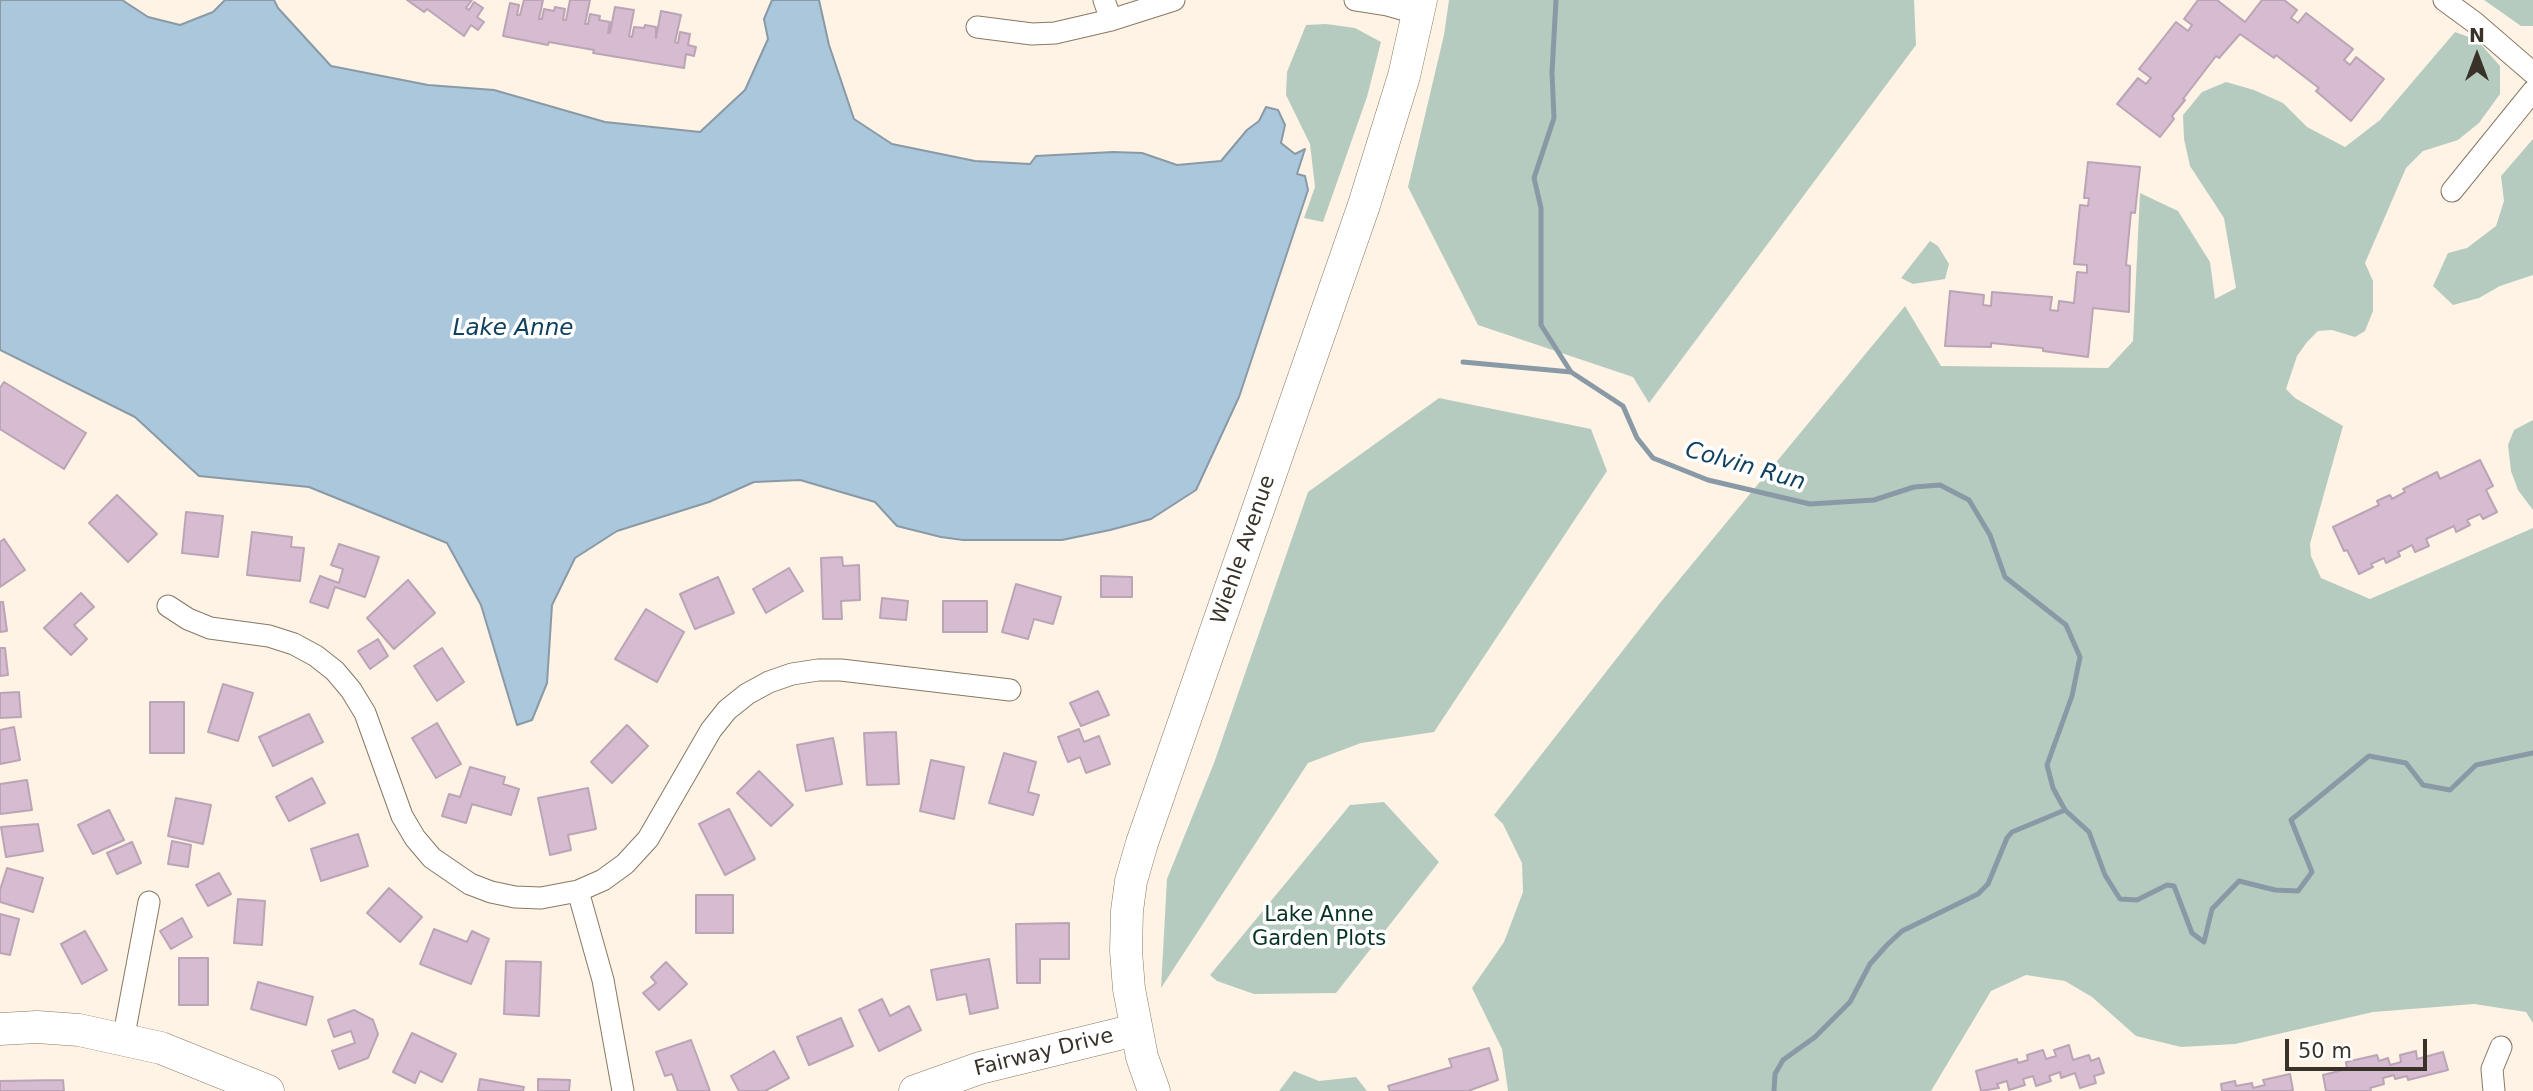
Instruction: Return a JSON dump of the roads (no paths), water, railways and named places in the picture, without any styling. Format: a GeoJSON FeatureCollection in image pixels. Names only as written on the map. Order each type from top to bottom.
{"type":"FeatureCollection","features":[{"type":"Feature","properties":{"kind":"main road","name":"Wiehle Avenue"},"geometry":{"type":"LineString","coordinates":[[1154,1091],[1135,1030],[1126,951],[1131,881],[1364,205],[1401,87],[1419,5]]}},
{"type":"Feature","properties":{"kind":"main road"},"geometry":{"type":"LineString","coordinates":[[0,1029],[37,1027],[79,1030],[161,1048],[268,1091]]}},
{"type":"Feature","properties":{"kind":"main road","name":"Fairway Drive"},"geometry":{"type":"LineString","coordinates":[[915,1091],[980,1068],[1135,1030]]}},
{"type":"Feature","properties":{"kind":"street"},"geometry":{"type":"LineString","coordinates":[[977,27],[1043,34],[1107,10],[1174,0]]}},
{"type":"Feature","properties":{"kind":"street"},"geometry":{"type":"LineString","coordinates":[[1355,0],[1387,5],[1419,5]]}},
{"type":"Feature","properties":{"kind":"street"},"geometry":{"type":"LineString","coordinates":[[2444,0],[2533,73]]}},
{"type":"Feature","properties":{"kind":"street"},"geometry":{"type":"LineString","coordinates":[[2452,191],[2533,91]]}},
{"type":"Feature","properties":{"kind":"street"},"geometry":{"type":"LineString","coordinates":[[168,606],[188,619],[210,628],[270,636],[294,644],[335,671],[365,713],[402,816],[415,838],[432,858],[448,871],[480,888],[515,897],[541,898],[578,891],[603,880],[625,864],[643,846],[711,730],[727,710],[747,694],[769,682],[792,674],[841,670],[1010,690]]}},
{"type":"Feature","properties":{"kind":"street"},"geometry":{"type":"LineString","coordinates":[[578,891],[603,980],[623,1091]]}},
{"type":"Feature","properties":{"kind":"street"},"geometry":{"type":"LineString","coordinates":[[123,1040],[149,902]]}},
{"type":"Feature","properties":{"kind":"street"},"geometry":{"type":"LineString","coordinates":[[2494,1091],[2492,1069],[2501,1047]]}},
{"type":"Feature","properties":{"kind":"water","name":"Lake Anne"},"geometry":{"type":"Polygon","coordinates":[[[0,0],[122,0],[148,17],[180,25],[213,12],[225,0],[274,0],[278,8],[331,66],[428,85],[494,90],[605,122],[700,132],[745,90],[768,39],[764,19],[772,0],[819,0],[829,45],[854,119],[892,144],[975,161],[1030,164],[1036,156],[1113,152],[1142,153],[1177,165],[1221,161],[1247,130],[1259,121],[1266,107],[1278,110],[1285,125],[1281,143],[1295,154],[1305,149],[1297,174],[1305,176],[1308,190],[1239,397],[1196,490],[1151,519],[1110,530],[1062,540],[963,540],[897,526],[875,502],[800,480],[754,482],[709,502],[617,531],[575,558],[552,605],[547,683],[532,720],[517,725],[481,605],[447,543],[309,487],[199,476],[135,417],[0,350],[0,0]]]}},
{"type":"Feature","properties":{"kind":"waterway"},"geometry":{"type":"LineString","coordinates":[[1556,0],[1552,73],[1554,118],[1534,178],[1541,208],[1541,325],[1571,372]]}},
{"type":"Feature","properties":{"kind":"waterway","name":"Colvin Run"},"geometry":{"type":"LineString","coordinates":[[1463,362],[1571,372],[1623,406],[1637,438],[1653,458],[1708,480],[1810,504],[1874,500],[1914,487],[1940,485],[1969,500],[1990,535],[2005,577],[2066,625],[2080,657],[2072,696],[2047,765],[2053,788],[2065,810],[2089,832],[2105,875],[2120,899],[2137,900],[2167,885],[2174,886],[2192,933],[2204,942],[2212,909],[2239,881],[2275,890],[2298,891],[2312,872],[2291,820],[2369,756],[2406,763],[2423,785],[2450,790],[2476,765],[2533,753]]}},
{"type":"Feature","properties":{"kind":"waterway"},"geometry":{"type":"LineString","coordinates":[[1774,1091],[1775,1074],[1783,1060],[1815,1037],[1850,1002],[1870,964],[1887,945],[1902,931],[1978,894],[1988,884],[2012,832],[2065,810]]}},
{"type":"Feature","properties":{"kind":"park label","name":"Lake Anne Garden Plots"},"geometry":{"type":"Point","coordinates":[1319,928]}}]}
